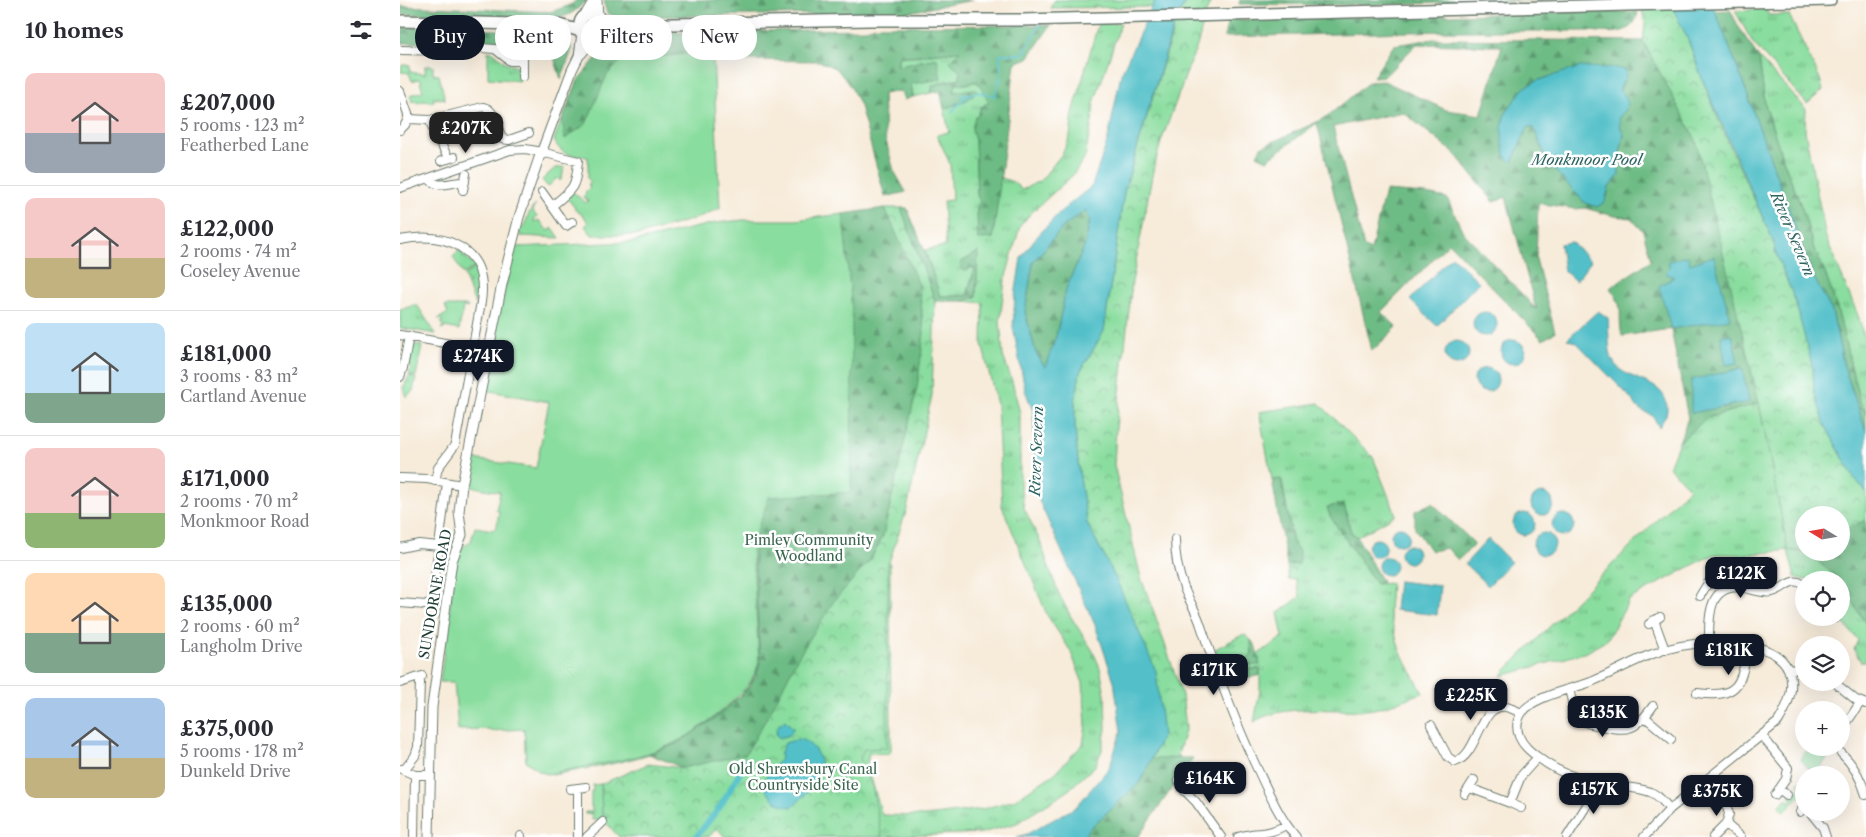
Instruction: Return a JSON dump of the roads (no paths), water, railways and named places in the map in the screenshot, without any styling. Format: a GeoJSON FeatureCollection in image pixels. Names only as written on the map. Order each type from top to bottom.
{"type":"FeatureCollection","features":[{"type":"Feature","properties":{"kind":"highway"},"geometry":{"type":"LineString","coordinates":[[672,24],[860,20],[1022,20],[1830,0]]}},
{"type":"Feature","properties":{"kind":"highway"},"geometry":{"type":"LineString","coordinates":[[400,21],[495,23]]}},
{"type":"Feature","properties":{"kind":"main road"},"geometry":{"type":"LineString","coordinates":[[585,15],[596,0]]}},
{"type":"Feature","properties":{"kind":"main road"},"geometry":{"type":"LineString","coordinates":[[596,0],[598,15]]}},
{"type":"Feature","properties":{"kind":"main road","name":"SUNDORNE ROAD"},"geometry":{"type":"LineString","coordinates":[[579,56],[581,40]]}},
{"type":"Feature","properties":{"kind":"main road","name":"SUNDORNE ROAD"},"geometry":{"type":"LineString","coordinates":[[429,837],[430,724],[433,688],[452,561],[462,535],[460,512],[462,485],[502,284],[519,217],[572,70],[581,53]]}},
{"type":"Feature","properties":{"kind":"street"},"geometry":{"type":"LineString","coordinates":[[400,50],[495,49],[510,61],[522,61],[523,77]]}},
{"type":"Feature","properties":{"kind":"street"},"geometry":{"type":"LineString","coordinates":[[400,130],[408,119],[402,89]]}},
{"type":"Feature","properties":{"kind":"street"},"geometry":{"type":"LineString","coordinates":[[408,119],[430,120],[487,107],[493,113],[502,139],[509,140],[525,132]]}},
{"type":"Feature","properties":{"kind":"street"},"geometry":{"type":"LineString","coordinates":[[430,120],[434,134],[443,145],[448,159]]}},
{"type":"Feature","properties":{"kind":"street"},"geometry":{"type":"LineString","coordinates":[[400,188],[510,150],[525,149],[578,161],[576,183],[552,206]]}},
{"type":"Feature","properties":{"kind":"street"},"geometry":{"type":"LineString","coordinates":[[429,179],[433,183],[441,185],[465,178],[463,190]]}},
{"type":"Feature","properties":{"kind":"street"},"geometry":{"type":"LineString","coordinates":[[542,192],[566,226],[572,222]]}},
{"type":"Feature","properties":{"kind":"street"},"geometry":{"type":"LineString","coordinates":[[400,240],[431,238],[452,243],[464,249],[478,265],[484,287],[455,446],[438,468],[435,481]]}},
{"type":"Feature","properties":{"kind":"street"},"geometry":{"type":"LineString","coordinates":[[400,335],[473,348]]}},
{"type":"Feature","properties":{"kind":"street"},"geometry":{"type":"LineString","coordinates":[[400,377],[409,336]]}},
{"type":"Feature","properties":{"kind":"street"},"geometry":{"type":"LineString","coordinates":[[400,478],[462,485]]}},
{"type":"Feature","properties":{"kind":"street","name":"SUNDORNE ROAD"},"geometry":{"type":"LineString","coordinates":[[400,603],[419,605],[430,603],[432,600],[447,483]]}},
{"type":"Feature","properties":{"kind":"street"},"geometry":{"type":"LineString","coordinates":[[1175,539],[1177,564],[1184,589],[1199,618],[1217,673],[1241,733],[1286,825],[1296,837]]}},
{"type":"Feature","properties":{"kind":"street"},"geometry":{"type":"LineString","coordinates":[[400,548],[419,544],[439,546]]}},
{"type":"Feature","properties":{"kind":"street"},"geometry":{"type":"LineString","coordinates":[[1709,643],[1710,612],[1716,598],[1723,591],[1735,587],[1770,593],[1795,582]]}},
{"type":"Feature","properties":{"kind":"street"},"geometry":{"type":"LineString","coordinates":[[1700,596],[1706,585],[1716,598]]}},
{"type":"Feature","properties":{"kind":"street"},"geometry":{"type":"LineString","coordinates":[[1654,620],[1665,650]]}},
{"type":"Feature","properties":{"kind":"street"},"geometry":{"type":"LineString","coordinates":[[1644,837],[1670,809],[1778,722],[1785,710],[1792,685],[1789,670],[1781,659],[1771,652],[1748,646],[1709,643],[1665,650],[1601,678],[1532,702],[1521,713],[1518,725],[1519,737],[1526,747],[1538,757],[1565,774],[1651,792],[1670,809]]}},
{"type":"Feature","properties":{"kind":"street"},"geometry":{"type":"LineString","coordinates":[[1697,693],[1719,695],[1728,692],[1738,683],[1748,646]]}},
{"type":"Feature","properties":{"kind":"street"},"geometry":{"type":"LineString","coordinates":[[1789,670],[1795,669]]}},
{"type":"Feature","properties":{"kind":"street"},"geometry":{"type":"LineString","coordinates":[[400,683],[421,679],[418,747],[414,756],[402,769],[415,775],[430,775]]}},
{"type":"Feature","properties":{"kind":"street"},"geometry":{"type":"LineString","coordinates":[[1570,690],[1576,715],[1584,723],[1616,730],[1636,726],[1653,706]]}},
{"type":"Feature","properties":{"kind":"street"},"geometry":{"type":"LineString","coordinates":[[1846,691],[1863,704],[1850,720]]}},
{"type":"Feature","properties":{"kind":"street"},"geometry":{"type":"LineString","coordinates":[[1709,704],[1711,695]]}},
{"type":"Feature","properties":{"kind":"street"},"geometry":{"type":"LineString","coordinates":[[1431,725],[1451,764],[1458,762],[1469,752],[1482,725],[1492,712],[1506,707],[1521,713]]}},
{"type":"Feature","properties":{"kind":"street"},"geometry":{"type":"LineString","coordinates":[[1645,717],[1661,736],[1671,739]]}},
{"type":"Feature","properties":{"kind":"street"},"geometry":{"type":"LineString","coordinates":[[1426,738],[1435,734]]}},
{"type":"Feature","properties":{"kind":"street"},"geometry":{"type":"LineString","coordinates":[[1762,736],[1788,768],[1788,775],[1777,792],[1787,795]]}},
{"type":"Feature","properties":{"kind":"street"},"geometry":{"type":"LineString","coordinates":[[1848,756],[1851,757],[1860,776],[1866,795]]}},
{"type":"Feature","properties":{"kind":"street"},"geometry":{"type":"LineString","coordinates":[[1510,803],[1521,776],[1538,757]]}},
{"type":"Feature","properties":{"kind":"street"},"geometry":{"type":"LineString","coordinates":[[414,837],[415,775]]}},
{"type":"Feature","properties":{"kind":"street"},"geometry":{"type":"LineString","coordinates":[[1474,780],[1468,791],[1521,808]]}},
{"type":"Feature","properties":{"kind":"street"},"geometry":{"type":"LineString","coordinates":[[1567,837],[1590,800],[1596,782]]}},
{"type":"Feature","properties":{"kind":"street"},"geometry":{"type":"LineString","coordinates":[[1703,782],[1728,807],[1729,814],[1726,824],[1713,837]]}},
{"type":"Feature","properties":{"kind":"street"},"geometry":{"type":"LineString","coordinates":[[1178,786],[1196,802],[1221,837]]}},
{"type":"Feature","properties":{"kind":"street"},"geometry":{"type":"LineString","coordinates":[[578,788],[578,837]]}},
{"type":"Feature","properties":{"kind":"street"},"geometry":{"type":"LineString","coordinates":[[1817,821],[1823,828],[1826,837]]}},
{"type":"Feature","properties":{"kind":"street"},"geometry":{"type":"LineString","coordinates":[[587,837],[602,822]]}},
{"type":"Feature","properties":{"kind":"street"},"geometry":{"type":"LineString","coordinates":[[1726,824],[1742,837]]}},
{"type":"Feature","properties":{"kind":"street"},"geometry":{"type":"LineString","coordinates":[[1238,837],[1250,834],[1265,836],[1274,833],[1286,825]]}},
{"type":"Feature","properties":{"kind":"water","name":"River Severn"},"geometry":{"type":"Polygon","coordinates":[[[1155,0],[1187,0],[1175,21],[1124,192],[1104,331],[1080,372],[1075,402],[1075,429],[1079,471],[1087,523],[1116,579],[1156,671],[1163,735],[1140,782],[1090,828],[1083,837],[1017,837],[1027,834],[1076,807],[1109,768],[1121,732],[1114,681],[1095,625],[1036,494],[1033,411],[1025,390],[1013,327],[1015,296],[1021,258],[1034,240],[1060,212],[1092,186],[1108,139],[1121,74],[1155,0]],[[1086,210],[1064,226],[1033,262],[1025,312],[1036,353],[1045,367],[1056,337],[1067,286],[1085,245],[1090,221],[1086,210]]]}},
{"type":"Feature","properties":{"kind":"water","name":"River Severn"},"geometry":{"type":"Polygon","coordinates":[[[1669,0],[1711,0],[1741,77],[1812,274],[1832,311],[1844,367],[1866,431],[1866,492],[1853,476],[1825,425],[1814,391],[1813,369],[1795,300],[1775,251],[1774,243],[1703,81],[1689,42],[1669,0]]]}},
{"type":"Feature","properties":{"kind":"water","name":"Monkmoor Pool"},"geometry":{"type":"Polygon","coordinates":[[[1580,67],[1626,70],[1626,76],[1619,90],[1625,96],[1628,103],[1625,111],[1619,117],[1624,135],[1619,156],[1619,176],[1609,187],[1605,202],[1597,207],[1585,203],[1558,174],[1544,153],[1534,128],[1528,127],[1512,162],[1506,157],[1502,144],[1504,116],[1524,88],[1536,81],[1580,67]]]}},
{"type":"Feature","properties":{"kind":"water"},"geometry":{"type":"Polygon","coordinates":[[[1571,242],[1591,261],[1576,281],[1564,271],[1560,244],[1571,242]]]}},
{"type":"Feature","properties":{"kind":"water"},"geometry":{"type":"Polygon","coordinates":[[[1452,256],[1479,282],[1437,326],[1410,300],[1452,256]]]}},
{"type":"Feature","properties":{"kind":"water"},"geometry":{"type":"Polygon","coordinates":[[[1688,256],[1690,264],[1714,256],[1730,319],[1671,329],[1659,286],[1674,277],[1665,273],[1669,268],[1669,261],[1688,256]]]}},
{"type":"Feature","properties":{"kind":"water"},"geometry":{"type":"Polygon","coordinates":[[[1598,311],[1608,318],[1609,347],[1613,361],[1627,374],[1654,386],[1665,399],[1667,412],[1659,427],[1653,416],[1639,409],[1628,395],[1576,342],[1567,339],[1598,311]]]}},
{"type":"Feature","properties":{"kind":"water"},"geometry":{"type":"Polygon","coordinates":[[[1485,312],[1494,315],[1497,324],[1494,333],[1485,336],[1476,333],[1473,324],[1476,315],[1485,312]]]}},
{"type":"Feature","properties":{"kind":"water"},"geometry":{"type":"Polygon","coordinates":[[[1732,334],[1738,363],[1726,365],[1721,336],[1732,334]]]}},
{"type":"Feature","properties":{"kind":"water"},"geometry":{"type":"Polygon","coordinates":[[[1513,340],[1522,343],[1525,352],[1522,361],[1513,364],[1504,361],[1501,352],[1504,343],[1513,340]]]}},
{"type":"Feature","properties":{"kind":"water"},"geometry":{"type":"Polygon","coordinates":[[[1457,341],[1466,344],[1469,353],[1466,362],[1457,365],[1448,362],[1445,353],[1448,344],[1457,341]]]}},
{"type":"Feature","properties":{"kind":"water"},"geometry":{"type":"Polygon","coordinates":[[[1486,368],[1495,371],[1498,380],[1495,389],[1486,392],[1477,389],[1474,380],[1477,371],[1486,368]]]}},
{"type":"Feature","properties":{"kind":"water"},"geometry":{"type":"Polygon","coordinates":[[[1742,368],[1749,402],[1691,413],[1691,380],[1742,368]]]}},
{"type":"Feature","properties":{"kind":"water"},"geometry":{"type":"Polygon","coordinates":[[[1542,493],[1550,496],[1553,504],[1550,512],[1542,515],[1534,512],[1531,504],[1534,496],[1542,493]]]}},
{"type":"Feature","properties":{"kind":"water"},"geometry":{"type":"Polygon","coordinates":[[[1524,513],[1532,516],[1535,524],[1532,532],[1524,535],[1516,532],[1513,524],[1516,516],[1524,513]]]}},
{"type":"Feature","properties":{"kind":"water"},"geometry":{"type":"Polygon","coordinates":[[[1563,514],[1571,517],[1574,525],[1571,533],[1563,536],[1555,533],[1552,525],[1555,517],[1563,514]]]}},
{"type":"Feature","properties":{"kind":"water"},"geometry":{"type":"Polygon","coordinates":[[[1400,527],[1406,530],[1409,536],[1406,542],[1400,545],[1394,542],[1391,536],[1394,530],[1400,527]]]}},
{"type":"Feature","properties":{"kind":"water"},"geometry":{"type":"Polygon","coordinates":[[[1544,533],[1552,536],[1555,544],[1552,552],[1544,555],[1536,552],[1533,544],[1536,536],[1544,533]]]}},
{"type":"Feature","properties":{"kind":"water"},"geometry":{"type":"Polygon","coordinates":[[[1377,539],[1383,542],[1386,548],[1383,554],[1377,557],[1371,554],[1368,548],[1371,542],[1377,539]]]}},
{"type":"Feature","properties":{"kind":"water"},"geometry":{"type":"Polygon","coordinates":[[[1488,539],[1511,562],[1488,586],[1465,564],[1488,539]]]}},
{"type":"Feature","properties":{"kind":"water"},"geometry":{"type":"Polygon","coordinates":[[[1409,545],[1415,548],[1418,554],[1415,560],[1409,563],[1403,560],[1400,554],[1403,548],[1409,545]]]}},
{"type":"Feature","properties":{"kind":"water"},"geometry":{"type":"Polygon","coordinates":[[[1387,557],[1393,560],[1396,566],[1393,572],[1387,575],[1381,572],[1378,566],[1381,560],[1387,557]]]}},
{"type":"Feature","properties":{"kind":"water"},"geometry":{"type":"Polygon","coordinates":[[[1398,581],[1440,586],[1437,615],[1395,610],[1398,581]]]}},
{"type":"Feature","properties":{"kind":"water"},"geometry":{"type":"Polygon","coordinates":[[[785,720],[793,728],[792,731],[788,735],[779,738],[776,734],[777,727],[785,720]]]}},
{"type":"Feature","properties":{"kind":"water"},"geometry":{"type":"Polygon","coordinates":[[[799,739],[804,740],[815,750],[821,766],[816,781],[811,788],[793,807],[788,807],[774,800],[762,784],[769,771],[781,759],[780,754],[785,743],[799,739]]]}},
{"type":"Feature","properties":{"kind":"waterway"},"geometry":{"type":"LineString","coordinates":[[952,111],[970,94],[980,93],[995,96],[1001,75],[1000,54],[1023,54],[1041,23]]}},
{"type":"Feature","properties":{"kind":"waterway"},"geometry":{"type":"LineString","coordinates":[[961,96],[968,94]]}},
{"type":"Feature","properties":{"kind":"waterway"},"geometry":{"type":"LineString","coordinates":[[696,837],[720,807],[746,762]]}},
{"type":"Feature","properties":{"kind":"park label","name":"Pimley Community Woodland"},"geometry":{"type":"Point","coordinates":[809,548]}},
{"type":"Feature","properties":{"kind":"park label","name":"Old Shrewsbury Canal Countryside Site"},"geometry":{"type":"Point","coordinates":[803,778]}}]}
